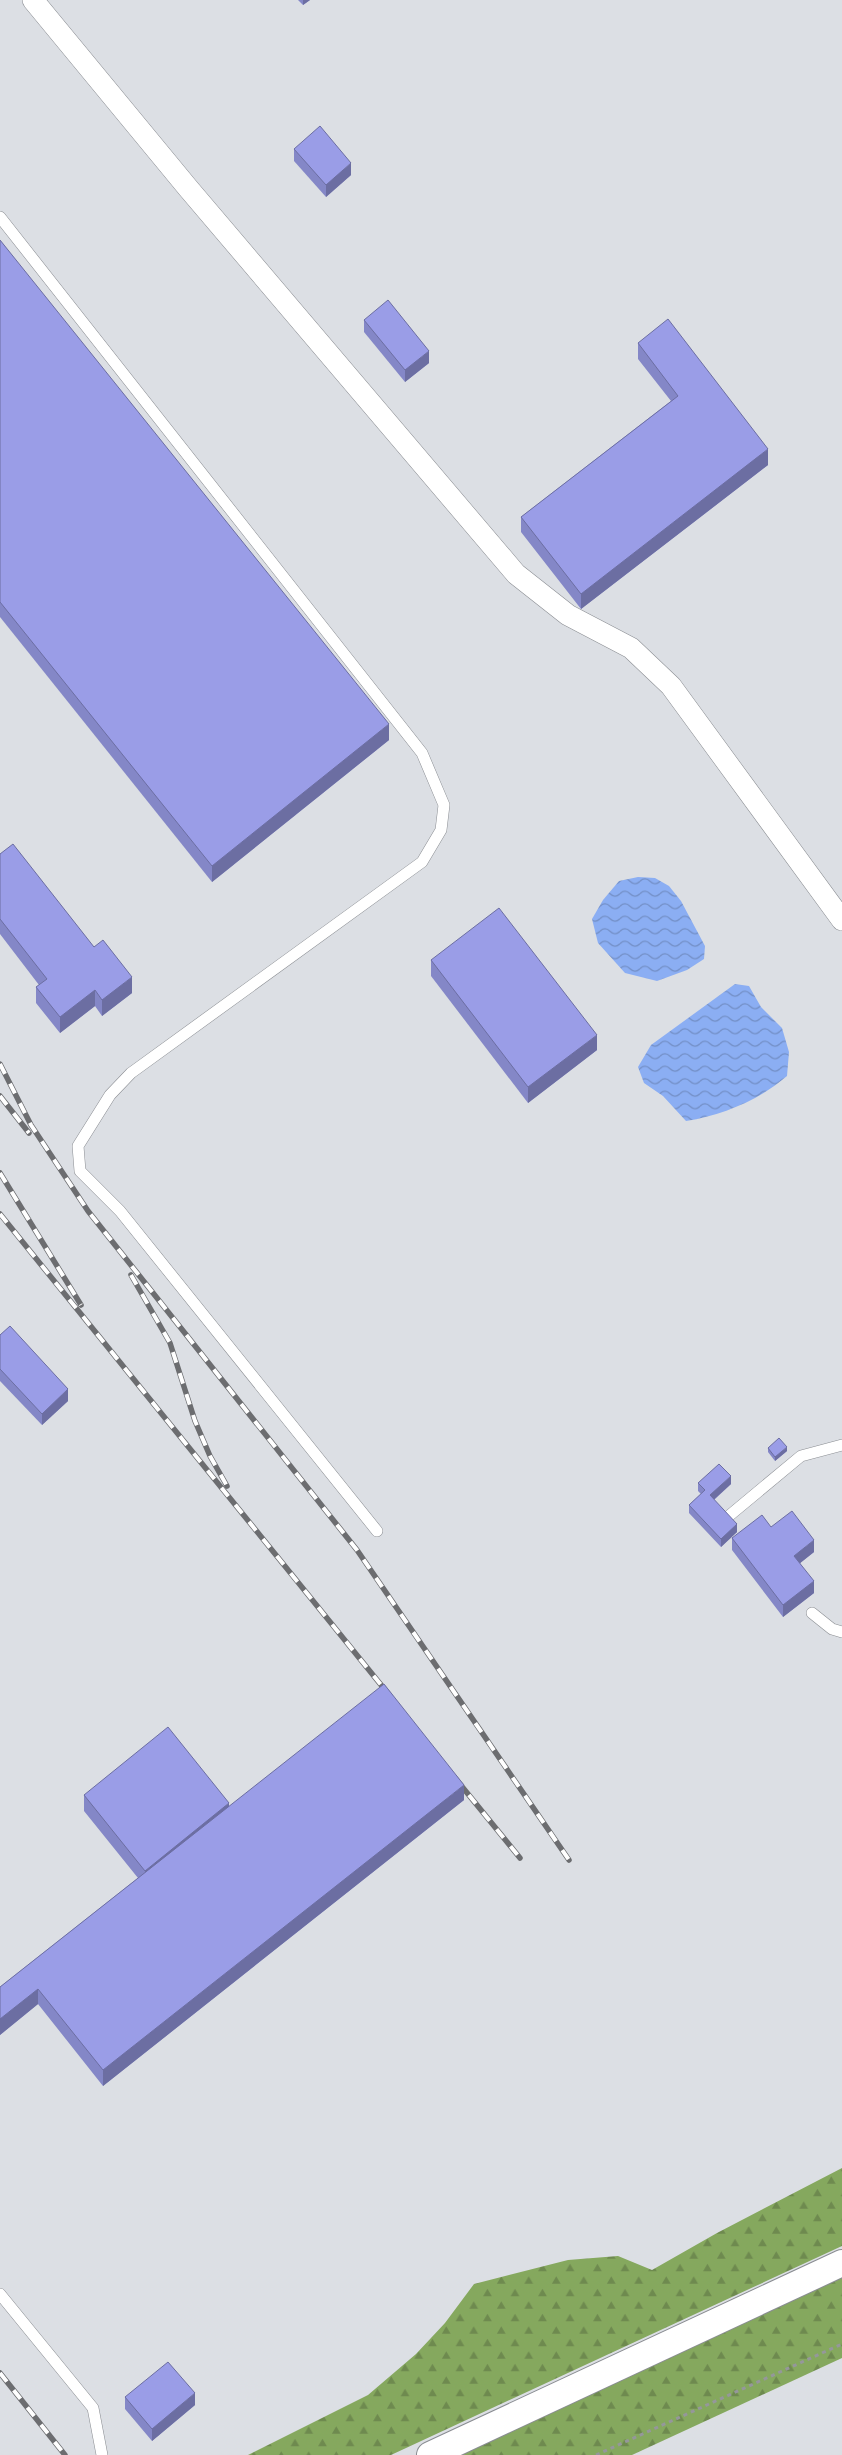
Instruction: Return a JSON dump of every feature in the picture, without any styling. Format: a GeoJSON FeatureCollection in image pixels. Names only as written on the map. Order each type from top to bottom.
{"type":"FeatureCollection","features":[{"type":"Feature","properties":{"kind":"street"},"geometry":{"type":"LineString","coordinates":[[33,0],[188,188],[516,574],[568,615],[632,648],[671,686],[842,920]]}},
{"type":"Feature","properties":{"kind":"street"},"geometry":{"type":"LineString","coordinates":[[430,2455],[842,2263]]}},
{"type":"Feature","properties":{"kind":"lane"},"geometry":{"type":"LineString","coordinates":[[0,217],[422,753],[444,805],[441,830],[422,862],[131,1073],[110,1095],[78,1146],[80,1171],[120,1212],[377,1531]]}},
{"type":"Feature","properties":{"kind":"lane"},"geometry":{"type":"LineString","coordinates":[[730,1515],[800,1456],[842,1445]]}},
{"type":"Feature","properties":{"kind":"lane"},"geometry":{"type":"LineString","coordinates":[[812,1613],[832,1629],[842,1632]]}},
{"type":"Feature","properties":{"kind":"lane"},"geometry":{"type":"LineString","coordinates":[[0,2294],[93,2408],[102,2455]]}},
{"type":"Feature","properties":{"kind":"path"},"geometry":{"type":"LineString","coordinates":[[596,2455],[842,2344]]}},
{"type":"Feature","properties":{"kind":"green space"},"geometry":{"type":"Polygon","coordinates":[[[842,2168],[842,2246],[391,2455],[248,2455],[368,2395],[416,2354],[445,2323],[474,2284],[568,2260],[618,2256],[652,2270],[717,2233],[842,2168]]]}},
{"type":"Feature","properties":{"kind":"green space"},"geometry":{"type":"Polygon","coordinates":[[[842,2264],[842,2358],[632,2455],[448,2455],[842,2264]]]}},
{"type":"Feature","properties":{"kind":"water"},"geometry":{"type":"Polygon","coordinates":[[[638,877],[655,878],[669,886],[681,901],[705,946],[704,959],[687,970],[657,981],[625,973],[598,943],[592,919],[603,900],[619,881],[638,877]]]}},
{"type":"Feature","properties":{"kind":"water"},"geometry":{"type":"Polygon","coordinates":[[[735,984],[749,986],[761,1007],[782,1028],[789,1052],[787,1076],[765,1092],[740,1105],[713,1115],[686,1121],[663,1096],[644,1083],[638,1067],[651,1045],[735,984]]]}},
{"type":"Feature","properties":{"kind":"building"},"geometry":{"type":"Polygon","coordinates":[[[320,126],[351,163],[326,185],[294,149],[320,126]]]}},
{"type":"Feature","properties":{"kind":"building"},"geometry":{"type":"Polygon","coordinates":[[[0,240],[389,724],[212,866],[0,602],[0,240]]]}},
{"type":"Feature","properties":{"kind":"building"},"geometry":{"type":"Polygon","coordinates":[[[388,300],[429,351],[405,370],[364,320],[388,300]]]}},
{"type":"Feature","properties":{"kind":"building"},"geometry":{"type":"Polygon","coordinates":[[[668,319],[768,449],[581,594],[521,517],[678,396],[638,343],[668,319]]]}},
{"type":"Feature","properties":{"kind":"building"},"geometry":{"type":"Polygon","coordinates":[[[13,844],[94,947],[103,940],[132,977],[102,1000],[95,990],[60,1017],[36,987],[47,979],[0,919],[0,854],[13,844]]]}},
{"type":"Feature","properties":{"kind":"building"},"geometry":{"type":"Polygon","coordinates":[[[499,908],[597,1035],[528,1087],[431,960],[499,908]]]}},
{"type":"Feature","properties":{"kind":"building"},"geometry":{"type":"Polygon","coordinates":[[[10,1326],[68,1389],[42,1414],[0,1369],[0,1335],[10,1326]]]}},
{"type":"Feature","properties":{"kind":"building"},"geometry":{"type":"Polygon","coordinates":[[[779,1438],[787,1447],[775,1457],[768,1448],[779,1438]]]}},
{"type":"Feature","properties":{"kind":"building"},"geometry":{"type":"Polygon","coordinates":[[[719,1464],[731,1476],[710,1495],[737,1524],[721,1539],[689,1505],[705,1490],[698,1483],[719,1464]]]}},
{"type":"Feature","properties":{"kind":"building"},"geometry":{"type":"Polygon","coordinates":[[[792,1511],[814,1540],[794,1556],[814,1581],[783,1605],[732,1538],[762,1515],[771,1527],[792,1511]]]}},
{"type":"Feature","properties":{"kind":"building"},"geometry":{"type":"Polygon","coordinates":[[[384,1684],[464,1785],[103,2070],[38,1989],[0,2019],[0,1987],[384,1684]]]}},
{"type":"Feature","properties":{"kind":"building"},"geometry":{"type":"Polygon","coordinates":[[[168,1727],[229,1803],[145,1871],[84,1795],[168,1727]]]}},
{"type":"Feature","properties":{"kind":"building"},"geometry":{"type":"Polygon","coordinates":[[[168,2362],[195,2393],[152,2429],[125,2397],[168,2362]]]}},
{"type":"Feature","properties":{"kind":"railway"},"geometry":{"type":"LineString","coordinates":[[0,1064],[31,1125],[88,1211],[357,1550],[569,1860]]}},
{"type":"Feature","properties":{"kind":"railway"},"geometry":{"type":"LineString","coordinates":[[0,1096],[29,1133]]}},
{"type":"Feature","properties":{"kind":"railway"},"geometry":{"type":"LineString","coordinates":[[0,1173],[81,1305]]}},
{"type":"Feature","properties":{"kind":"railway"},"geometry":{"type":"LineString","coordinates":[[0,1214],[390,1696]]}},
{"type":"Feature","properties":{"kind":"railway"},"geometry":{"type":"LineString","coordinates":[[131,1275],[170,1343],[195,1421],[210,1456],[227,1486]]}},
{"type":"Feature","properties":{"kind":"railway"},"geometry":{"type":"LineString","coordinates":[[455,1778],[520,1858]]}},
{"type":"Feature","properties":{"kind":"railway"},"geometry":{"type":"LineString","coordinates":[[0,2373],[65,2455]]}}]}
